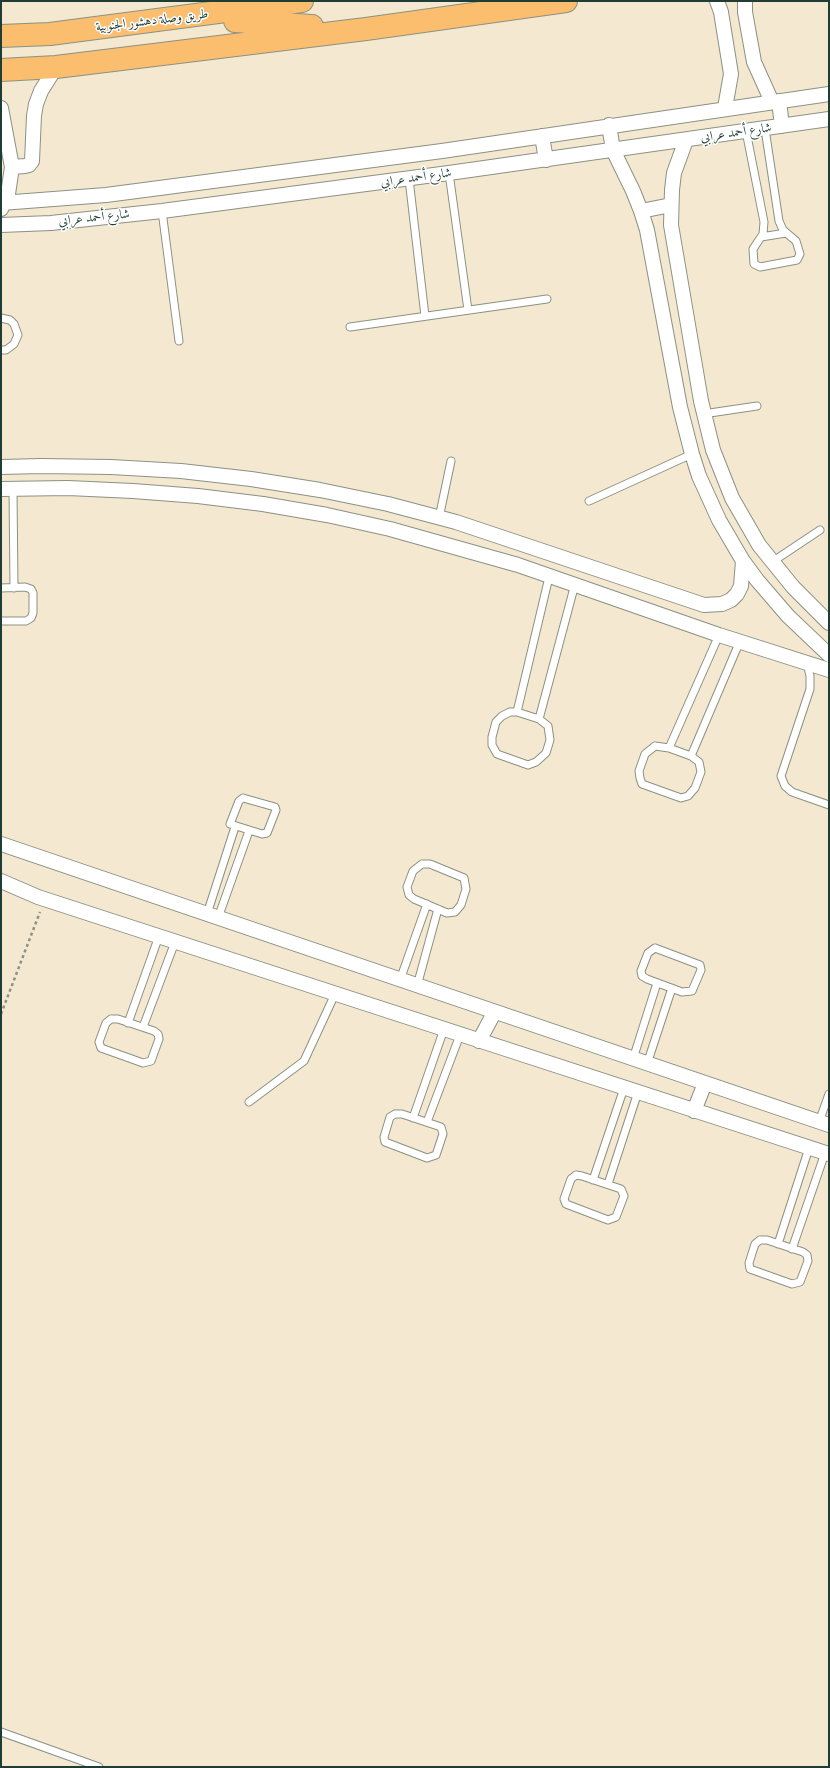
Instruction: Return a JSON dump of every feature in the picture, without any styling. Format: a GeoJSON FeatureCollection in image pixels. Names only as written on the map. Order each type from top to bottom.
{"type":"FeatureCollection","features":[{"type":"Feature","properties":{"kind":"highway","name":"طريق وصلة دهشور الجنوبية"},"geometry":{"type":"LineString","coordinates":[[1,36],[50,34],[302,1]]}},
{"type":"Feature","properties":{"kind":"highway"},"geometry":{"type":"LineString","coordinates":[[1,70],[56,67],[366,29],[566,1]]}},
{"type":"Feature","properties":{"kind":"highway"},"geometry":{"type":"LineString","coordinates":[[181,18],[366,29]]}},
{"type":"Feature","properties":{"kind":"street"},"geometry":{"type":"LineString","coordinates":[[717,1],[721,12],[731,70],[725,108]]}},
{"type":"Feature","properties":{"kind":"street"},"geometry":{"type":"LineString","coordinates":[[745,1],[745,12],[754,62],[775,102],[782,126]]}},
{"type":"Feature","properties":{"kind":"street"},"geometry":{"type":"LineString","coordinates":[[12,167],[29,165],[32,161],[36,104],[41,91],[56,67]]}},
{"type":"Feature","properties":{"kind":"street"},"geometry":{"type":"LineString","coordinates":[[1,108],[12,167],[10,185],[2,205],[106,195],[442,151],[725,108],[829,94]]}},
{"type":"Feature","properties":{"kind":"street","name":"شارع أحمد عرابي"},"geometry":{"type":"LineString","coordinates":[[1,225],[109,218],[409,179],[829,119]]}},
{"type":"Feature","properties":{"kind":"street"},"geometry":{"type":"LineString","coordinates":[[610,125],[613,150],[641,211],[647,230],[680,407],[692,454],[702,483],[719,520],[743,561],[757,580],[788,616],[829,655]]}},
{"type":"Feature","properties":{"kind":"street"},"geometry":{"type":"LineString","coordinates":[[542,136],[546,160]]}},
{"type":"Feature","properties":{"kind":"street"},"geometry":{"type":"LineString","coordinates":[[686,140],[674,173],[671,225],[703,414],[713,450],[732,498],[745,522],[772,562],[793,588],[829,623]]}},
{"type":"Feature","properties":{"kind":"street"},"geometry":{"type":"LineString","coordinates":[[106,195],[109,218]]}},
{"type":"Feature","properties":{"kind":"street"},"geometry":{"type":"LineString","coordinates":[[641,211],[671,205]]}},
{"type":"Feature","properties":{"kind":"street"},"geometry":{"type":"LineString","coordinates":[[1,467],[111,467],[181,471],[243,478],[320,490],[388,504],[439,518],[522,543],[704,605],[722,604],[731,600],[737,594],[741,586],[743,561]]}},
{"type":"Feature","properties":{"kind":"street"},"geometry":{"type":"LineString","coordinates":[[7,489],[68,488],[198,496],[263,504],[327,515],[390,529],[518,565],[719,635],[829,670]]}},
{"type":"Feature","properties":{"kind":"street"},"geometry":{"type":"LineString","coordinates":[[518,565],[522,543]]}},
{"type":"Feature","properties":{"kind":"street"},"geometry":{"type":"LineString","coordinates":[[1,844],[417,987],[824,1124]]}},
{"type":"Feature","properties":{"kind":"street"},"geometry":{"type":"LineString","coordinates":[[1,881],[38,897],[827,1154]]}},
{"type":"Feature","properties":{"kind":"street"},"geometry":{"type":"LineString","coordinates":[[479,1041],[494,1012]]}},
{"type":"Feature","properties":{"kind":"street"},"geometry":{"type":"LineString","coordinates":[[694,1111],[705,1083]]}},
{"type":"Feature","properties":{"kind":"lane"},"geometry":{"type":"LineString","coordinates":[[746,131],[764,222],[764,230],[752,252],[754,264],[760,267],[795,261],[799,258],[800,254],[794,238],[781,228],[779,221],[765,129]]}},
{"type":"Feature","properties":{"kind":"lane"},"geometry":{"type":"LineString","coordinates":[[449,173],[468,310]]}},
{"type":"Feature","properties":{"kind":"lane"},"geometry":{"type":"LineString","coordinates":[[409,179],[425,316]]}},
{"type":"Feature","properties":{"kind":"lane"},"geometry":{"type":"LineString","coordinates":[[162,211],[179,341]]}},
{"type":"Feature","properties":{"kind":"lane"},"geometry":{"type":"LineString","coordinates":[[761,237],[786,233]]}},
{"type":"Feature","properties":{"kind":"lane"},"geometry":{"type":"LineString","coordinates":[[350,327],[547,299]]}},
{"type":"Feature","properties":{"kind":"lane"},"geometry":{"type":"LineString","coordinates":[[1,318],[10,320],[14,324],[18,335],[14,344],[6,350],[1,350]]}},
{"type":"Feature","properties":{"kind":"lane"},"geometry":{"type":"LineString","coordinates":[[703,414],[757,406]]}},
{"type":"Feature","properties":{"kind":"lane"},"geometry":{"type":"LineString","coordinates":[[589,501],[692,454]]}},
{"type":"Feature","properties":{"kind":"lane"},"geometry":{"type":"LineString","coordinates":[[439,518],[451,461]]}},
{"type":"Feature","properties":{"kind":"lane"},"geometry":{"type":"LineString","coordinates":[[7,489],[14,588]]}},
{"type":"Feature","properties":{"kind":"lane"},"geometry":{"type":"LineString","coordinates":[[772,562],[820,530]]}},
{"type":"Feature","properties":{"kind":"lane"},"geometry":{"type":"LineString","coordinates":[[517,712],[549,577]]}},
{"type":"Feature","properties":{"kind":"lane"},"geometry":{"type":"LineString","coordinates":[[539,719],[575,584]]}},
{"type":"Feature","properties":{"kind":"lane"},"geometry":{"type":"LineString","coordinates":[[1,588],[28,588],[32,591],[33,616],[26,621],[1,621]]}},
{"type":"Feature","properties":{"kind":"lane"},"geometry":{"type":"LineString","coordinates":[[669,748],[719,635]]}},
{"type":"Feature","properties":{"kind":"lane"},"geometry":{"type":"LineString","coordinates":[[691,756],[740,642]]}},
{"type":"Feature","properties":{"kind":"lane"},"geometry":{"type":"LineString","coordinates":[[806,663],[810,676],[810,689],[781,776],[784,786],[792,792],[829,805]]}},
{"type":"Feature","properties":{"kind":"lane"},"geometry":{"type":"LineString","coordinates":[[510,712],[517,712],[539,719],[548,726],[550,740],[542,758],[528,765],[497,754],[492,745],[492,737],[496,722],[502,716],[510,712]]}},
{"type":"Feature","properties":{"kind":"lane"},"geometry":{"type":"LineString","coordinates":[[655,746],[669,748],[691,756],[699,762],[701,772],[695,788],[688,796],[681,798],[642,784],[639,771],[644,754],[655,746]]}},
{"type":"Feature","properties":{"kind":"lane"},"geometry":{"type":"LineString","coordinates":[[243,798],[275,807],[276,810],[267,833],[262,834],[235,826],[231,826],[230,822],[241,799],[243,798]]}},
{"type":"Feature","properties":{"kind":"lane"},"geometry":{"type":"LineString","coordinates":[[212,916],[235,826]]}},
{"type":"Feature","properties":{"kind":"lane"},"geometry":{"type":"LineString","coordinates":[[212,916],[249,831]]}},
{"type":"Feature","properties":{"kind":"lane"},"geometry":{"type":"LineString","coordinates":[[426,864],[461,876],[466,882],[466,889],[458,909],[452,913],[427,904],[411,897],[408,887],[416,868],[426,864]]}},
{"type":"Feature","properties":{"kind":"lane"},"geometry":{"type":"LineString","coordinates":[[400,980],[427,904]]}},
{"type":"Feature","properties":{"kind":"lane"},"geometry":{"type":"LineString","coordinates":[[417,987],[438,909]]}},
{"type":"Feature","properties":{"kind":"lane"},"geometry":{"type":"LineString","coordinates":[[128,1023],[159,936]]}},
{"type":"Feature","properties":{"kind":"lane"},"geometry":{"type":"LineString","coordinates":[[143,1027],[175,942]]}},
{"type":"Feature","properties":{"kind":"lane"},"geometry":{"type":"LineString","coordinates":[[658,948],[700,965],[701,970],[692,991],[686,993],[672,988],[644,978],[642,974],[648,953],[652,949],[658,948]]}},
{"type":"Feature","properties":{"kind":"lane"},"geometry":{"type":"LineString","coordinates":[[633,1059],[657,983]]}},
{"type":"Feature","properties":{"kind":"lane"},"geometry":{"type":"LineString","coordinates":[[647,1064],[672,988]]}},
{"type":"Feature","properties":{"kind":"lane"},"geometry":{"type":"LineString","coordinates":[[249,1102],[304,1061],[335,994]]}},
{"type":"Feature","properties":{"kind":"lane"},"geometry":{"type":"LineString","coordinates":[[114,1018],[128,1023],[156,1032],[159,1036],[153,1058],[149,1062],[143,1063],[101,1048],[99,1042],[108,1020],[114,1018]]}},
{"type":"Feature","properties":{"kind":"lane"},"geometry":{"type":"LineString","coordinates":[[413,1118],[444,1029]]}},
{"type":"Feature","properties":{"kind":"lane"},"geometry":{"type":"LineString","coordinates":[[427,1122],[460,1034]]}},
{"type":"Feature","properties":{"kind":"lane"},"geometry":{"type":"LineString","coordinates":[[593,1180],[624,1088]]}},
{"type":"Feature","properties":{"kind":"lane"},"geometry":{"type":"LineString","coordinates":[[608,1184],[638,1092]]}},
{"type":"Feature","properties":{"kind":"lane"},"geometry":{"type":"LineString","coordinates":[[824,1124],[829,1094]]}},
{"type":"Feature","properties":{"kind":"lane"},"geometry":{"type":"LineString","coordinates":[[399,1113],[413,1118],[440,1127],[443,1131],[437,1153],[433,1157],[427,1158],[385,1142],[384,1137],[392,1115],[399,1113]]}},
{"type":"Feature","properties":{"kind":"lane"},"geometry":{"type":"LineString","coordinates":[[778,1244],[809,1148]]}},
{"type":"Feature","properties":{"kind":"lane"},"geometry":{"type":"LineString","coordinates":[[792,1249],[827,1154]]}},
{"type":"Feature","properties":{"kind":"lane"},"geometry":{"type":"LineString","coordinates":[[579,1175],[593,1180],[621,1189],[624,1193],[617,1215],[614,1219],[608,1220],[566,1204],[564,1199],[573,1177],[579,1175]]}},
{"type":"Feature","properties":{"kind":"lane"},"geometry":{"type":"LineString","coordinates":[[764,1240],[778,1244],[805,1253],[808,1258],[802,1279],[798,1283],[792,1284],[750,1269],[749,1263],[757,1242],[764,1240]]}},
{"type":"Feature","properties":{"kind":"lane"},"geometry":{"type":"LineString","coordinates":[[1,1732],[94,1766]]}},
{"type":"Feature","properties":{"kind":"path"},"geometry":{"type":"LineString","coordinates":[[1,1014],[39,912]]}}]}
